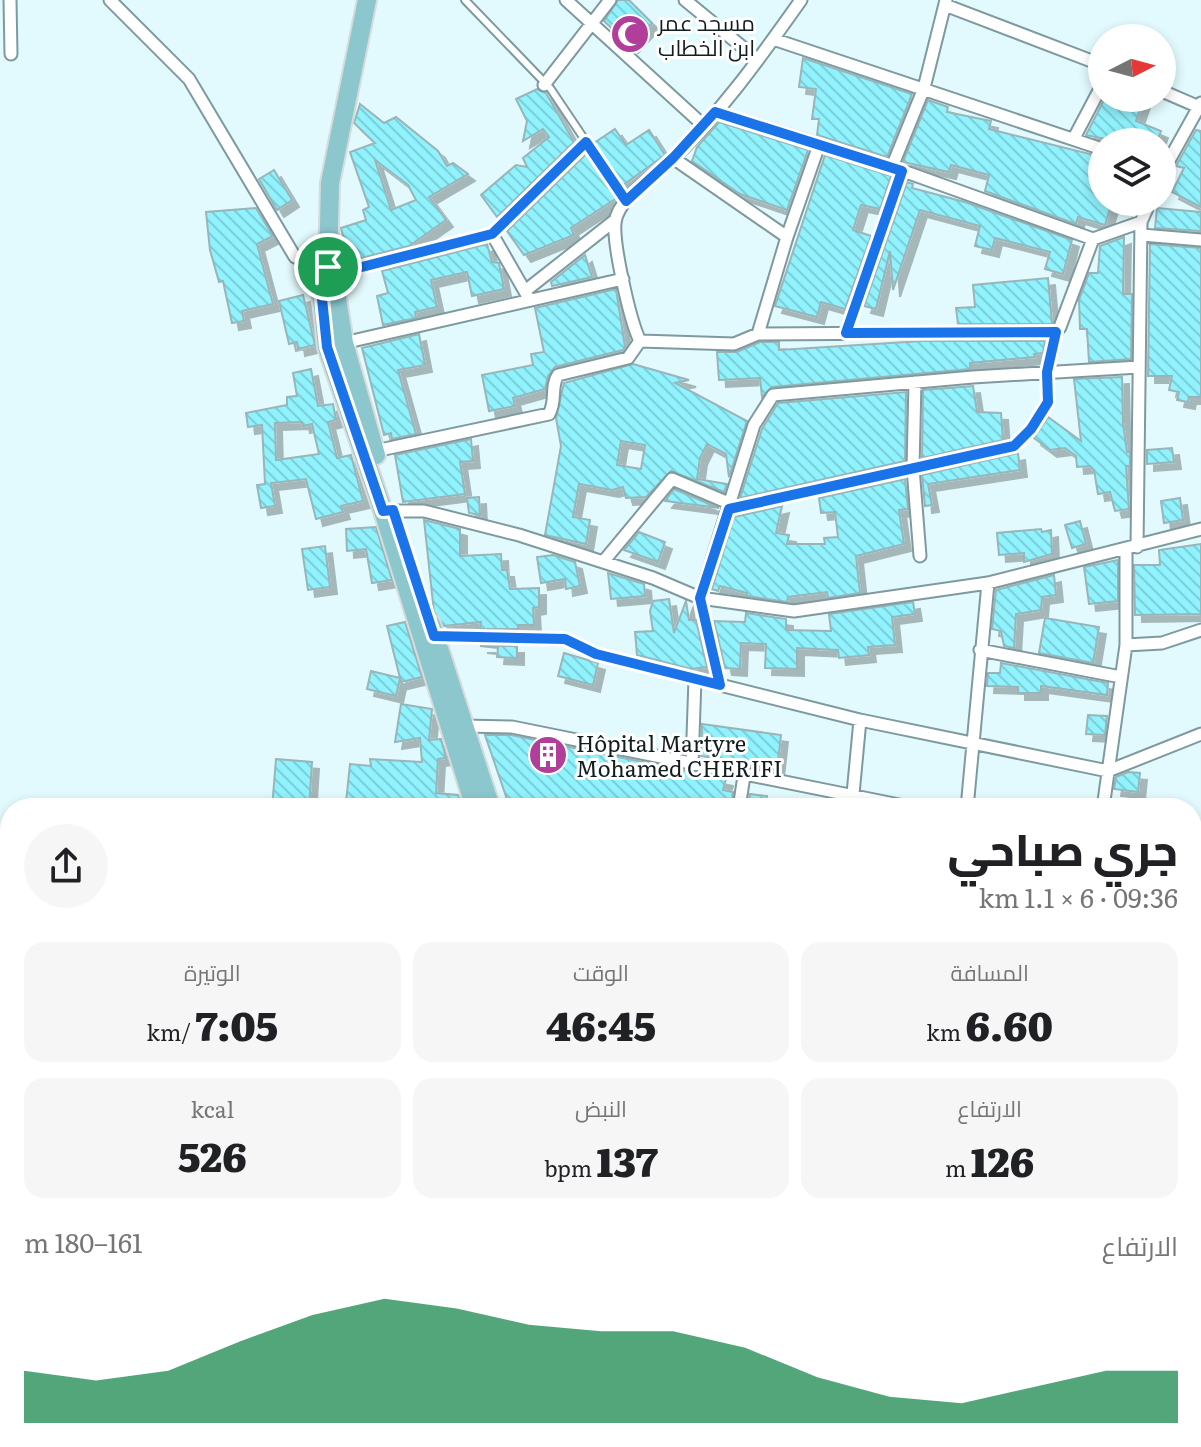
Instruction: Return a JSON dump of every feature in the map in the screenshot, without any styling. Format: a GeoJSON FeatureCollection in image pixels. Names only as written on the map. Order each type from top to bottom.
{"type":"FeatureCollection","features":[{"type":"Feature","properties":{"kind":"main road"},"geometry":{"type":"LineString","coordinates":[[367,0],[330,183],[328,267],[335,286],[336,345],[472,798]]}},
{"type":"Feature","properties":{"kind":"main road"},"geometry":{"type":"LineString","coordinates":[[336,345],[375,451],[388,510],[488,798]]}},
{"type":"Feature","properties":{"kind":"street"},"geometry":{"type":"LineString","coordinates":[[10,0],[11,54]]}},
{"type":"Feature","properties":{"kind":"street"},"geometry":{"type":"LineString","coordinates":[[110,0],[189,79],[295,257],[328,267],[346,271],[492,234],[586,142]]}},
{"type":"Feature","properties":{"kind":"street"},"geometry":{"type":"LineString","coordinates":[[566,0],[703,125]]}},
{"type":"Feature","properties":{"kind":"street"},"geometry":{"type":"LineString","coordinates":[[544,85],[610,0]]}},
{"type":"Feature","properties":{"kind":"street"},"geometry":{"type":"LineString","coordinates":[[685,0],[757,59]]}},
{"type":"Feature","properties":{"kind":"street"},"geometry":{"type":"LineString","coordinates":[[528,296],[614,221],[626,201],[673,158],[715,112],[801,0]]}},
{"type":"Feature","properties":{"kind":"street"},"geometry":{"type":"LineString","coordinates":[[846,333],[924,88],[946,2],[1088,59]]}},
{"type":"Feature","properties":{"kind":"street"},"geometry":{"type":"LineString","coordinates":[[773,39],[1088,144]]}},
{"type":"Feature","properties":{"kind":"street"},"geometry":{"type":"LineString","coordinates":[[1176,96],[1200,105],[1176,147]]}},
{"type":"Feature","properties":{"kind":"street"},"geometry":{"type":"LineString","coordinates":[[715,112],[897,169],[1093,239],[1142,228],[1201,240]]}},
{"type":"Feature","properties":{"kind":"street"},"geometry":{"type":"LineString","coordinates":[[1074,138],[1088,112]]}},
{"type":"Feature","properties":{"kind":"street"},"geometry":{"type":"LineString","coordinates":[[758,334],[819,145]]}},
{"type":"Feature","properties":{"kind":"street"},"geometry":{"type":"LineString","coordinates":[[673,158],[787,237]]}},
{"type":"Feature","properties":{"kind":"street"},"geometry":{"type":"LineString","coordinates":[[1104,798],[1126,645],[1142,228],[1146,216]]}},
{"type":"Feature","properties":{"kind":"street"},"geometry":{"type":"LineString","coordinates":[[614,221],[630,322],[640,341]]}},
{"type":"Feature","properties":{"kind":"street"},"geometry":{"type":"LineString","coordinates":[[492,234],[528,296]]}},
{"type":"Feature","properties":{"kind":"street"},"geometry":{"type":"LineString","coordinates":[[603,562],[672,479],[730,506],[1014,446],[1031,429],[1048,402],[1047,372],[1056,332],[1093,239]]}},
{"type":"Feature","properties":{"kind":"street"},"geometry":{"type":"LineString","coordinates":[[336,345],[528,296],[623,279]]}},
{"type":"Feature","properties":{"kind":"street"},"geometry":{"type":"LineString","coordinates":[[640,341],[734,344],[758,334],[1056,332]]}},
{"type":"Feature","properties":{"kind":"street"},"geometry":{"type":"LineString","coordinates":[[375,451],[549,414],[554,405],[554,382],[558,375],[628,358],[640,341]]}},
{"type":"Feature","properties":{"kind":"street"},"geometry":{"type":"LineString","coordinates":[[720,685],[700,598],[754,425],[773,395],[1139,367]]}},
{"type":"Feature","properties":{"kind":"street"},"geometry":{"type":"LineString","coordinates":[[915,382],[913,468],[920,556]]}},
{"type":"Feature","properties":{"kind":"street"},"geometry":{"type":"LineString","coordinates":[[388,510],[424,511],[505,531],[603,562],[700,598],[794,611],[988,583],[1201,529]]}},
{"type":"Feature","properties":{"kind":"street"},"geometry":{"type":"LineString","coordinates":[[968,798],[988,583]]}},
{"type":"Feature","properties":{"kind":"street"},"geometry":{"type":"LineString","coordinates":[[1126,645],[1162,643],[1201,630]]}},
{"type":"Feature","properties":{"kind":"street"},"geometry":{"type":"LineString","coordinates":[[434,636],[565,639],[596,654],[860,720],[1108,771],[1201,734]]}},
{"type":"Feature","properties":{"kind":"street"},"geometry":{"type":"LineString","coordinates":[[980,650],[1121,677]]}},
{"type":"Feature","properties":{"kind":"street"},"geometry":{"type":"LineString","coordinates":[[692,765],[695,679]]}},
{"type":"Feature","properties":{"kind":"street"},"geometry":{"type":"LineString","coordinates":[[853,794],[860,720]]}},
{"type":"Feature","properties":{"kind":"street"},"geometry":{"type":"LineString","coordinates":[[464,726],[512,727],[744,776],[870,798]]}},
{"type":"Feature","properties":{"kind":"street"},"geometry":{"type":"LineString","coordinates":[[741,798],[744,776]]}},
{"type":"Feature","properties":{"kind":"lane"},"geometry":{"type":"LineString","coordinates":[[465,0],[544,85],[626,201]]}},
{"type":"Feature","properties":{"kind":"building","name":"مسجد عمر ابن الخطاب"},"geometry":{"type":"Polygon","coordinates":[[[618,0],[629,0],[652,23],[631,46],[604,21],[618,0]]]}},
{"type":"Feature","properties":{"kind":"building"},"geometry":{"type":"Polygon","coordinates":[[[803,58],[912,94],[887,157],[817,135],[819,119],[812,119],[816,89],[799,87],[803,58]]]}},
{"type":"Feature","properties":{"kind":"building"},"geometry":{"type":"Polygon","coordinates":[[[537,89],[546,93],[574,142],[497,217],[481,195],[516,165],[527,167],[523,158],[549,137],[543,129],[523,141],[527,121],[516,99],[537,89]]]}},
{"type":"Feature","properties":{"kind":"building"},"geometry":{"type":"Polygon","coordinates":[[[928,100],[948,107],[947,112],[991,121],[989,129],[1088,154],[1088,216],[1108,216],[1105,225],[1078,217],[1076,224],[985,191],[989,175],[951,165],[949,172],[903,162],[928,100]]]}},
{"type":"Feature","properties":{"kind":"building"},"geometry":{"type":"Polygon","coordinates":[[[360,104],[384,123],[396,117],[438,151],[447,166],[453,163],[468,174],[429,197],[446,220],[409,246],[349,261],[341,228],[366,220],[363,210],[369,207],[350,152],[375,143],[354,123],[360,104]],[[375,160],[391,210],[416,200],[408,185],[375,160]]]}},
{"type":"Feature","properties":{"kind":"building"},"geometry":{"type":"Polygon","coordinates":[[[1098,112],[1139,112],[1136,121],[1154,128],[1090,128],[1098,112]]]}},
{"type":"Feature","properties":{"kind":"building"},"geometry":{"type":"Polygon","coordinates":[[[719,122],[808,150],[787,210],[740,194],[692,161],[697,147],[719,122]]]}},
{"type":"Feature","properties":{"kind":"building"},"geometry":{"type":"Polygon","coordinates":[[[615,129],[626,145],[649,130],[665,155],[623,185],[594,143],[615,129]]]}},
{"type":"Feature","properties":{"kind":"building"},"geometry":{"type":"Polygon","coordinates":[[[1196,130],[1201,131],[1201,207],[1176,194],[1176,184],[1184,168],[1176,166],[1196,130]]]}},
{"type":"Feature","properties":{"kind":"building"},"geometry":{"type":"Polygon","coordinates":[[[587,153],[617,198],[571,228],[574,235],[524,255],[507,231],[587,153]]]}},
{"type":"Feature","properties":{"kind":"building"},"geometry":{"type":"Polygon","coordinates":[[[825,155],[891,176],[880,209],[861,205],[853,230],[871,236],[845,309],[821,302],[817,317],[775,306],[825,155]]]}},
{"type":"Feature","properties":{"kind":"building"},"geometry":{"type":"Polygon","coordinates":[[[274,170],[292,200],[277,210],[259,179],[274,170]]]}},
{"type":"Feature","properties":{"kind":"building"},"geometry":{"type":"Polygon","coordinates":[[[907,182],[913,184],[912,188],[965,202],[1072,240],[1063,274],[1045,269],[1050,252],[995,238],[992,250],[975,246],[980,226],[920,210],[893,290],[890,251],[876,309],[864,306],[907,182]]]}},
{"type":"Feature","properties":{"kind":"building"},"geometry":{"type":"Polygon","coordinates":[[[256,208],[273,236],[257,244],[273,304],[242,311],[244,321],[232,323],[223,281],[219,282],[210,250],[206,212],[256,208]]]}},
{"type":"Feature","properties":{"kind":"building"},"geometry":{"type":"Polygon","coordinates":[[[1176,210],[1201,212],[1201,231],[1155,228],[1156,216],[1176,216],[1176,210]]]}},
{"type":"Feature","properties":{"kind":"building"},"geometry":{"type":"Polygon","coordinates":[[[1124,237],[1123,294],[1132,294],[1131,359],[1089,362],[1087,329],[1080,329],[1079,300],[1089,273],[1098,273],[1100,246],[1124,237]]]}},
{"type":"Feature","properties":{"kind":"building"},"geometry":{"type":"Polygon","coordinates":[[[487,244],[492,262],[499,263],[504,289],[472,296],[467,272],[431,280],[437,307],[415,312],[416,318],[383,325],[377,296],[388,293],[382,271],[487,244]]]}},
{"type":"Feature","properties":{"kind":"building"},"geometry":{"type":"Polygon","coordinates":[[[1150,244],[1201,248],[1201,397],[1189,397],[1188,402],[1177,400],[1179,392],[1169,390],[1172,376],[1148,376],[1150,244]]]}},
{"type":"Feature","properties":{"kind":"building"},"geometry":{"type":"Polygon","coordinates":[[[585,255],[592,277],[552,286],[551,282],[585,255]]]}},
{"type":"Feature","properties":{"kind":"building"},"geometry":{"type":"Polygon","coordinates":[[[1048,278],[1052,324],[958,324],[956,308],[975,307],[973,285],[1048,278]]]}},
{"type":"Feature","properties":{"kind":"building"},"geometry":{"type":"Polygon","coordinates":[[[616,289],[623,350],[555,367],[548,376],[545,389],[513,398],[515,406],[489,411],[482,375],[533,365],[531,354],[544,352],[535,308],[616,289]]]}},
{"type":"Feature","properties":{"kind":"building"},"geometry":{"type":"Polygon","coordinates":[[[303,295],[315,345],[298,349],[297,342],[289,344],[279,301],[303,295]]]}},
{"type":"Feature","properties":{"kind":"building"},"geometry":{"type":"Polygon","coordinates":[[[419,334],[425,365],[398,370],[416,434],[392,439],[391,433],[384,435],[362,348],[419,334]]]}},
{"type":"Feature","properties":{"kind":"building"},"geometry":{"type":"Polygon","coordinates":[[[922,341],[1045,341],[1043,353],[1034,354],[1035,357],[970,363],[970,369],[772,387],[762,397],[760,378],[719,380],[717,352],[737,352],[760,342],[779,342],[779,350],[922,341]]]}},
{"type":"Feature","properties":{"kind":"building"},"geometry":{"type":"Polygon","coordinates":[[[633,364],[689,380],[675,383],[747,421],[729,477],[726,454],[707,444],[700,458],[697,479],[727,484],[724,492],[671,471],[646,497],[626,498],[623,487],[612,490],[579,484],[573,517],[590,520],[586,544],[545,535],[561,446],[556,418],[564,383],[633,364]],[[621,441],[617,465],[641,469],[645,445],[621,441]]]}},
{"type":"Feature","properties":{"kind":"building"},"geometry":{"type":"Polygon","coordinates":[[[311,369],[318,406],[333,404],[336,420],[328,422],[337,458],[351,455],[363,501],[341,506],[343,512],[316,519],[306,479],[271,483],[275,506],[261,508],[257,485],[265,484],[262,425],[248,427],[246,413],[287,405],[287,397],[297,396],[293,373],[311,369]],[[302,422],[275,423],[276,460],[319,454],[312,424],[303,426],[302,422]]]}},
{"type":"Feature","properties":{"kind":"building"},"geometry":{"type":"Polygon","coordinates":[[[1122,377],[1123,423],[1127,452],[1130,452],[1130,466],[1126,466],[1129,509],[1115,511],[1110,492],[1098,494],[1094,470],[1090,466],[1077,467],[1076,456],[1065,448],[1050,450],[1034,438],[1048,417],[1081,441],[1074,379],[1122,377]]]}},
{"type":"Feature","properties":{"kind":"building"},"geometry":{"type":"Polygon","coordinates":[[[973,386],[977,412],[1001,413],[1003,440],[922,458],[923,390],[973,386]]]}},
{"type":"Feature","properties":{"kind":"building"},"geometry":{"type":"Polygon","coordinates":[[[906,392],[905,461],[740,498],[762,429],[778,403],[906,392]]]}},
{"type":"Feature","properties":{"kind":"building"},"geometry":{"type":"Polygon","coordinates":[[[471,439],[473,461],[460,462],[465,494],[403,502],[395,455],[471,439]]]}},
{"type":"Feature","properties":{"kind":"building"},"geometry":{"type":"Polygon","coordinates":[[[1172,448],[1174,462],[1147,464],[1147,450],[1172,448]]]}},
{"type":"Feature","properties":{"kind":"building"},"geometry":{"type":"Polygon","coordinates":[[[1018,453],[1020,470],[928,484],[932,505],[925,506],[922,475],[1018,453]]]}},
{"type":"Feature","properties":{"kind":"building"},"geometry":{"type":"Polygon","coordinates":[[[905,479],[908,509],[899,510],[904,544],[856,556],[860,593],[828,598],[827,592],[788,597],[787,602],[747,596],[747,593],[720,586],[718,591],[712,589],[734,517],[782,506],[776,533],[789,535],[787,544],[825,544],[824,538],[838,537],[835,512],[821,513],[819,498],[905,479]]]}},
{"type":"Feature","properties":{"kind":"building"},"geometry":{"type":"Polygon","coordinates":[[[674,489],[719,508],[665,501],[674,489]]]}},
{"type":"Feature","properties":{"kind":"building"},"geometry":{"type":"Polygon","coordinates":[[[479,497],[480,515],[469,513],[467,498],[479,497]]]}},
{"type":"Feature","properties":{"kind":"building"},"geometry":{"type":"Polygon","coordinates":[[[1180,498],[1183,520],[1164,523],[1161,501],[1180,498]]]}},
{"type":"Feature","properties":{"kind":"building"},"geometry":{"type":"Polygon","coordinates":[[[424,520],[460,529],[460,556],[501,554],[502,570],[507,570],[510,589],[539,588],[539,607],[533,608],[534,625],[518,625],[518,629],[480,629],[481,622],[444,626],[434,612],[424,520]]]}},
{"type":"Feature","properties":{"kind":"building"},"geometry":{"type":"Polygon","coordinates":[[[1080,521],[1086,544],[1072,548],[1065,525],[1080,521]]]}},
{"type":"Feature","properties":{"kind":"building"},"geometry":{"type":"Polygon","coordinates":[[[376,527],[392,580],[372,583],[366,549],[347,551],[346,529],[376,527]]]}},
{"type":"Feature","properties":{"kind":"building"},"geometry":{"type":"Polygon","coordinates":[[[1041,529],[1042,532],[1051,530],[1052,554],[1024,562],[1024,553],[999,555],[997,533],[1041,529]]]}},
{"type":"Feature","properties":{"kind":"building"},"geometry":{"type":"Polygon","coordinates":[[[639,532],[665,542],[658,562],[624,550],[639,532]]]}},
{"type":"Feature","properties":{"kind":"building"},"geometry":{"type":"Polygon","coordinates":[[[1201,544],[1201,614],[1135,615],[1134,565],[1160,565],[1159,550],[1201,544]]]}},
{"type":"Feature","properties":{"kind":"building"},"geometry":{"type":"Polygon","coordinates":[[[325,546],[330,587],[308,590],[302,549],[325,546]]]}},
{"type":"Feature","properties":{"kind":"building"},"geometry":{"type":"Polygon","coordinates":[[[553,555],[575,562],[580,586],[566,589],[565,579],[541,583],[537,557],[553,555]]]}},
{"type":"Feature","properties":{"kind":"building"},"geometry":{"type":"Polygon","coordinates":[[[1118,560],[1118,601],[1089,604],[1084,567],[1118,560]]]}},
{"type":"Feature","properties":{"kind":"building"},"geometry":{"type":"Polygon","coordinates":[[[608,573],[644,584],[645,596],[611,599],[608,573]]]}},
{"type":"Feature","properties":{"kind":"building"},"geometry":{"type":"Polygon","coordinates":[[[1054,575],[1056,595],[1042,597],[1041,610],[1016,614],[1014,648],[1004,646],[1001,631],[992,629],[996,590],[1054,575]]]}},
{"type":"Feature","properties":{"kind":"building"},"geometry":{"type":"Polygon","coordinates":[[[669,599],[674,633],[686,601],[689,620],[696,620],[707,667],[691,669],[637,655],[635,632],[653,631],[650,611],[653,601],[669,599]]]}},
{"type":"Feature","properties":{"kind":"building"},"geometry":{"type":"Polygon","coordinates":[[[913,602],[915,614],[892,617],[895,645],[868,647],[869,655],[839,658],[838,650],[797,648],[797,669],[765,668],[766,644],[741,643],[740,669],[725,668],[714,621],[745,622],[746,613],[786,619],[786,630],[831,631],[829,614],[913,602]]]}},
{"type":"Feature","properties":{"kind":"building"},"geometry":{"type":"Polygon","coordinates":[[[1045,618],[1099,627],[1093,663],[1039,653],[1045,618]]]}},
{"type":"Feature","properties":{"kind":"building"},"geometry":{"type":"Polygon","coordinates":[[[405,622],[422,677],[401,682],[387,626],[405,622]]]}},
{"type":"Feature","properties":{"kind":"building"},"geometry":{"type":"Polygon","coordinates":[[[480,646],[517,646],[517,658],[497,657],[498,648],[480,646]]]}},
{"type":"Feature","properties":{"kind":"building"},"geometry":{"type":"Polygon","coordinates":[[[564,653],[598,663],[593,685],[558,676],[564,653]]]}},
{"type":"Feature","properties":{"kind":"building"},"geometry":{"type":"Polygon","coordinates":[[[1001,663],[1108,683],[1107,695],[1041,686],[1041,693],[1018,693],[1018,687],[987,686],[988,673],[1000,673],[1001,663]]]}},
{"type":"Feature","properties":{"kind":"building"},"geometry":{"type":"Polygon","coordinates":[[[371,671],[400,678],[396,696],[367,689],[371,671]]]}},
{"type":"Feature","properties":{"kind":"building"},"geometry":{"type":"Polygon","coordinates":[[[401,704],[432,709],[429,740],[441,739],[446,758],[438,759],[436,793],[458,795],[459,798],[346,798],[350,764],[371,766],[370,759],[422,762],[420,738],[395,742],[401,704]]]}},
{"type":"Feature","properties":{"kind":"building"},"geometry":{"type":"Polygon","coordinates":[[[1088,715],[1107,716],[1105,735],[1086,734],[1088,715]]]}},
{"type":"Feature","properties":{"kind":"building"},"geometry":{"type":"Polygon","coordinates":[[[702,724],[781,735],[777,770],[701,756],[702,724]]]}},
{"type":"Feature","properties":{"kind":"building","name":"Hôpital Martyre Mohamed CHERIFI"},"geometry":{"type":"Polygon","coordinates":[[[485,735],[511,735],[726,779],[723,790],[733,792],[732,798],[507,798],[485,735]]]}},
{"type":"Feature","properties":{"kind":"building"},"geometry":{"type":"Polygon","coordinates":[[[276,759],[312,762],[310,798],[273,798],[276,759]]]}},
{"type":"Feature","properties":{"kind":"building"},"geometry":{"type":"Polygon","coordinates":[[[1128,772],[1140,773],[1138,792],[1114,789],[1116,777],[1128,772]]]}},
{"type":"Feature","properties":{"kind":"building"},"geometry":{"type":"Polygon","coordinates":[[[750,794],[767,796],[767,798],[749,798],[750,794]]]}},
{"type":"Feature","properties":{"kind":"place","name":"مسجد عمر ابن الخطاب"},"geometry":{"type":"Point","coordinates":[630,34]}},
{"type":"Feature","properties":{"kind":"place","name":"Hôpital Martyre Mohamed CHERIFI"},"geometry":{"type":"Point","coordinates":[548,755]}},
{"type":"Feature","properties":{"kind":"route"},"geometry":{"type":"LineString","coordinates":[[715,112],[902,171],[846,333],[1056,332],[1047,372],[1048,402],[1031,429],[1014,446],[729,509],[700,598],[720,685],[596,654],[565,639],[434,636],[393,510],[383,511],[327,347],[321,289],[328,267],[346,271],[492,234],[586,142],[626,201],[673,158],[715,112]]}}]}
